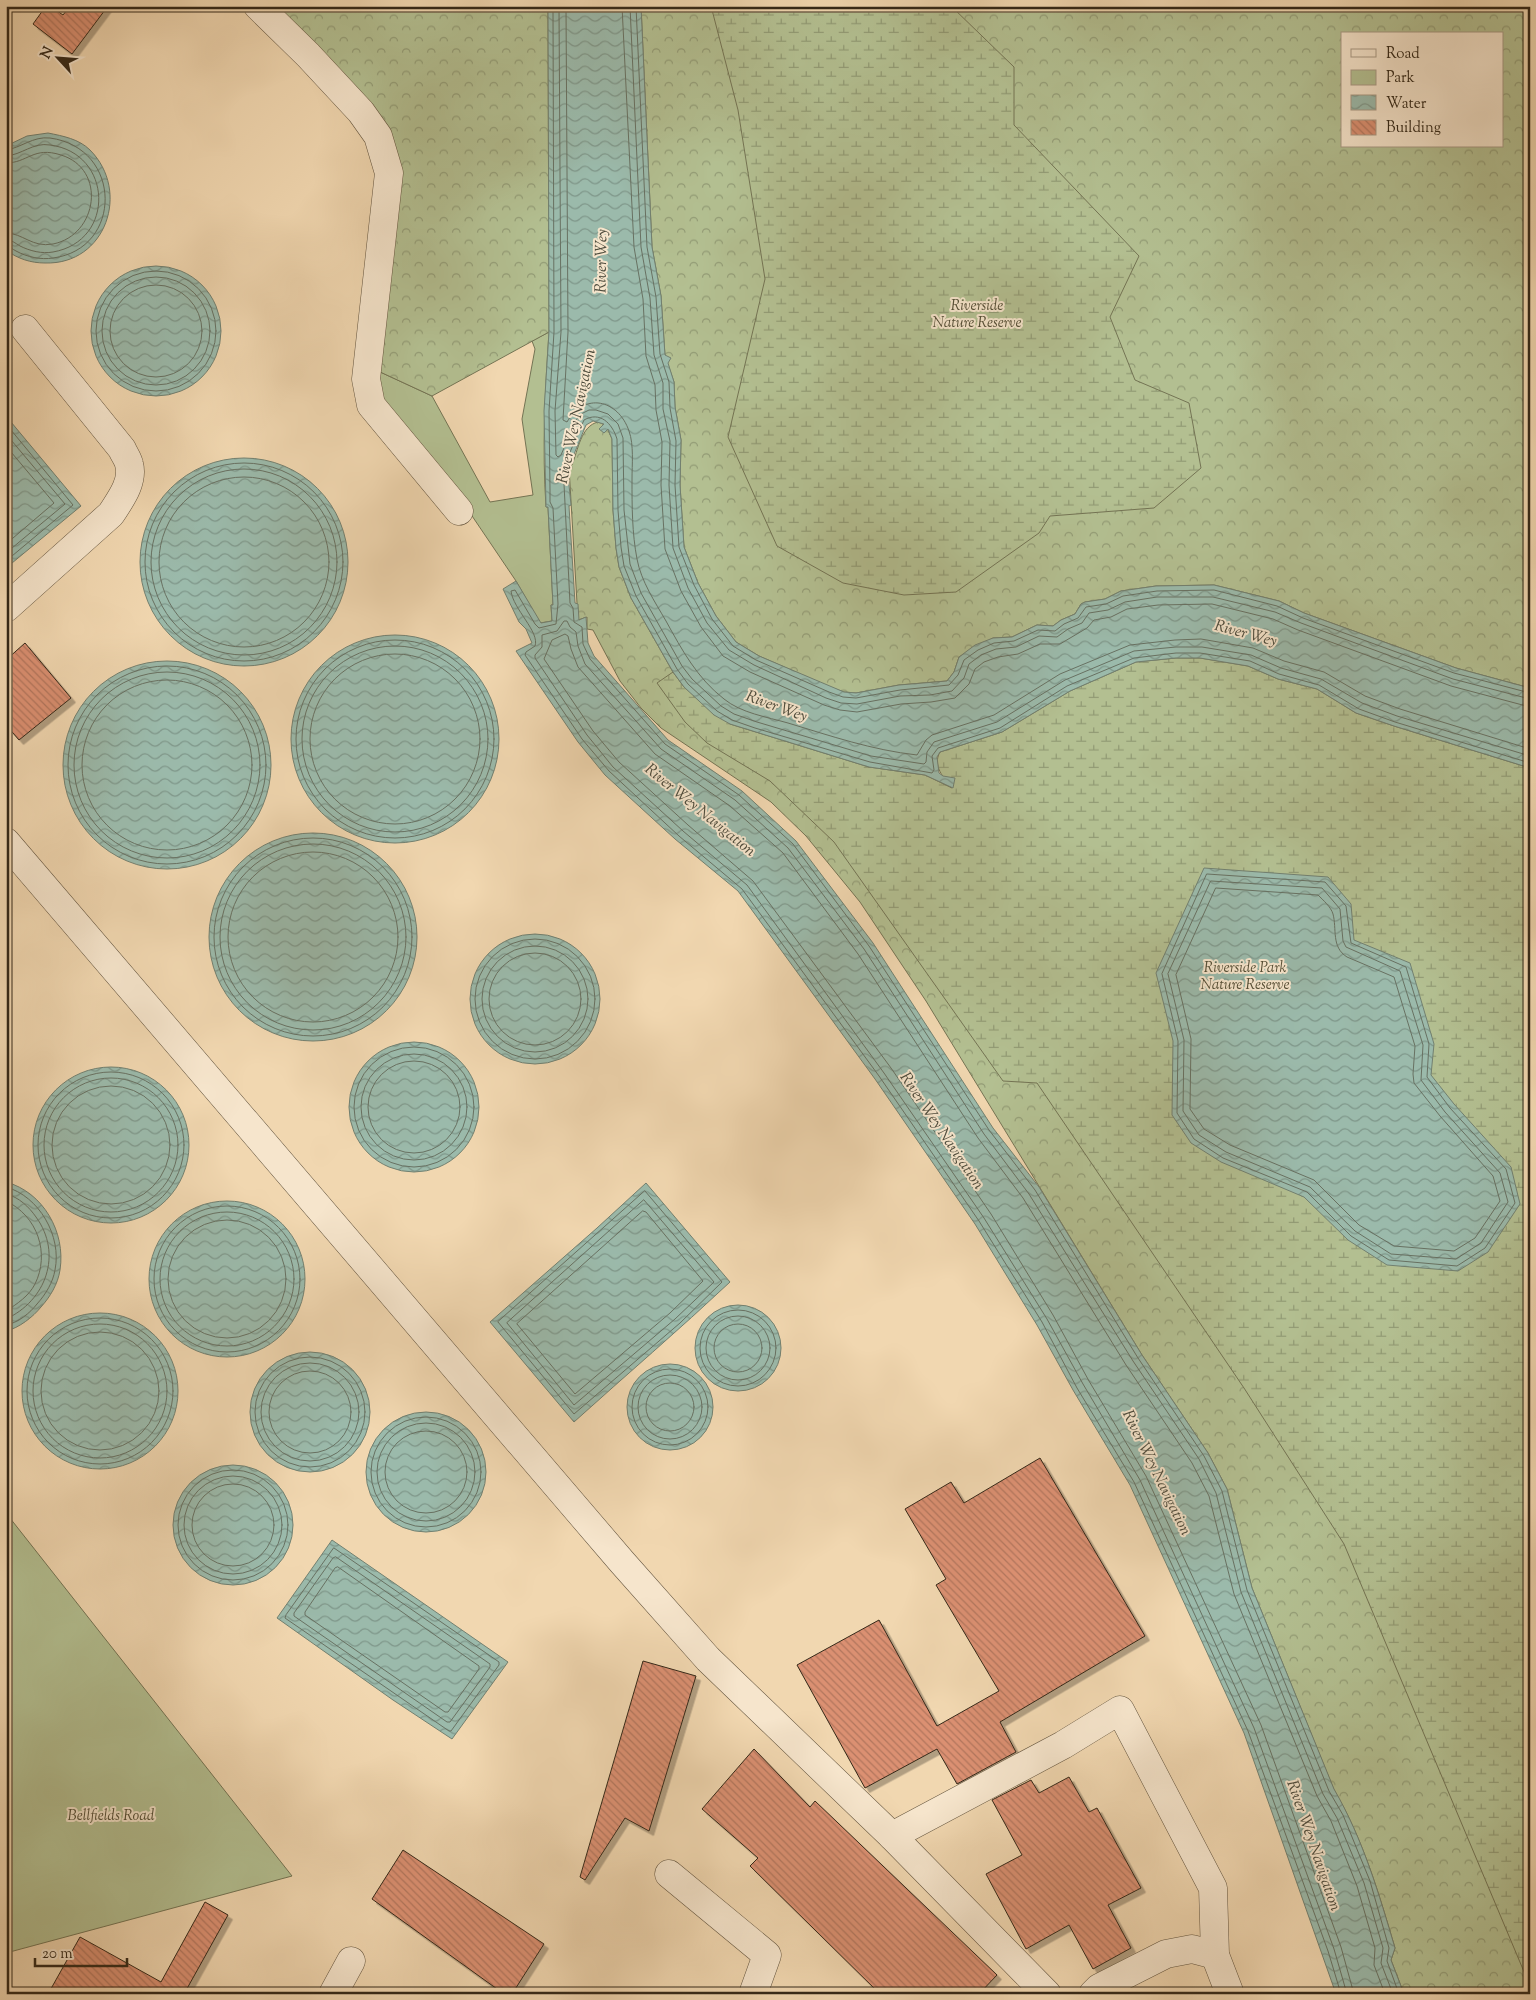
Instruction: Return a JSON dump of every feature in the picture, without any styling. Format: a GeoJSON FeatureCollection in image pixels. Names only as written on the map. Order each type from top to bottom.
{"type":"FeatureCollection","features":[{"type":"Feature","properties":{"kind":"street"},"geometry":{"type":"LineString","coordinates":[[258,6],[362,112],[378,136],[389,173],[366,379],[371,404],[459,511]]}},
{"type":"Feature","properties":{"kind":"street"},"geometry":{"type":"LineString","coordinates":[[6,608],[110,514],[122,498],[128,483],[130,464],[122,449],[25,329]]}},
{"type":"Feature","properties":{"kind":"street"},"geometry":{"type":"LineString","coordinates":[[6,842],[708,1659],[892,1836],[1047,1994]]}},
{"type":"Feature","properties":{"kind":"street"},"geometry":{"type":"LineString","coordinates":[[892,1836],[1064,1745],[1120,1710],[1213,1888],[1215,1956],[1230,1994]]}},
{"type":"Feature","properties":{"kind":"street"},"geometry":{"type":"LineString","coordinates":[[669,1874],[767,1956],[753,1994]]}},
{"type":"Feature","properties":{"kind":"street"},"geometry":{"type":"LineString","coordinates":[[1093,1994],[1099,1988],[1166,1954],[1192,1949],[1215,1956]]}},
{"type":"Feature","properties":{"kind":"street"},"geometry":{"type":"LineString","coordinates":[[333,1994],[351,1961]]}},
{"type":"Feature","properties":{"kind":"green space"},"geometry":{"type":"Polygon","coordinates":[[[272,6],[548,6],[549,332],[432,396],[378,371],[397,164],[272,6]]]}},
{"type":"Feature","properties":{"kind":"green space","name":"Riverside Nature Reserve"},"geometry":{"type":"Polygon","coordinates":[[[641,6],[1530,6],[1530,688],[1456,668],[1304,613],[1279,601],[1214,585],[1156,586],[1121,591],[1105,599],[1085,602],[1081,604],[1075,614],[1053,626],[1037,625],[1012,637],[993,638],[959,657],[954,672],[947,681],[899,685],[856,693],[844,692],[759,656],[736,642],[716,616],[698,583],[684,547],[680,485],[681,440],[675,407],[674,382],[665,356],[661,296],[652,247],[641,6]]]}},
{"type":"Feature","properties":{"kind":"green space"},"geometry":{"type":"Polygon","coordinates":[[[711,6],[951,6],[1014,67],[1014,125],[1139,256],[1110,317],[1135,380],[1189,403],[1201,468],[1154,508],[1050,516],[1039,533],[956,592],[904,595],[843,583],[777,546],[728,437],[765,279],[738,110],[711,6]]]}},
{"type":"Feature","properties":{"kind":"green space"},"geometry":{"type":"Polygon","coordinates":[[[549,332],[545,397],[544,463],[553,605],[551,605],[552,621],[540,623],[516,581],[466,507],[384,404],[378,371],[432,396],[490,502],[533,495],[522,419],[535,349],[532,341],[549,332]]]}},
{"type":"Feature","properties":{"kind":"green space","name":"Riverside Park Nature Reserve"},"geometry":{"type":"Polygon","coordinates":[[[598,422],[605,426],[612,439],[613,510],[616,548],[619,567],[631,598],[673,672],[684,687],[730,724],[869,767],[952,788],[940,752],[1002,732],[1248,666],[1356,713],[1530,768],[1530,1994],[1404,1994],[1391,1960],[1395,1948],[1362,1847],[1334,1790],[1252,1588],[1227,1489],[1208,1453],[1142,1355],[926,1001],[860,902],[806,836],[771,802],[661,728],[641,708],[620,681],[593,630],[587,629],[587,617],[578,620],[569,467],[572,465],[584,433],[592,424],[598,422]]]}},
{"type":"Feature","properties":{"kind":"green space","name":"Riverside Park Nature Reserve"},"geometry":{"type":"Polygon","coordinates":[[[1200,658],[1248,666],[1278,679],[1317,689],[1356,713],[1530,768],[1530,1986],[1344,1544],[1244,1388],[1037,1083],[1003,1081],[834,842],[770,781],[707,743],[685,722],[657,683],[673,672],[684,687],[730,724],[869,767],[925,775],[952,788],[938,767],[937,762],[940,752],[1002,732],[1070,691],[1136,662],[1200,658]]]}},
{"type":"Feature","properties":{"kind":"green space","name":"Bellfields Road"},"geometry":{"type":"Polygon","coordinates":[[[6,1513],[292,1876],[6,1953],[6,1513]]]}},
{"type":"Feature","properties":{"kind":"water"},"geometry":{"type":"Polygon","coordinates":[[[548,6],[641,6],[652,247],[661,296],[665,355],[671,358],[668,363],[674,382],[675,407],[681,440],[680,485],[684,547],[698,583],[716,616],[736,642],[759,656],[844,692],[856,693],[899,685],[947,681],[954,672],[959,657],[975,645],[993,638],[1012,637],[1037,625],[1053,626],[1075,614],[1081,604],[1105,599],[1121,591],[1156,586],[1214,585],[1279,601],[1304,613],[1456,668],[1530,688],[1530,768],[1356,713],[1317,689],[1278,679],[1248,666],[1200,658],[1136,662],[1070,691],[1002,732],[940,752],[937,757],[939,773],[943,776],[955,778],[953,788],[925,775],[869,767],[730,724],[714,715],[684,687],[673,672],[631,598],[619,567],[613,510],[612,439],[608,429],[604,433],[599,429],[604,424],[593,421],[586,425],[570,464],[567,465],[571,505],[569,506],[575,603],[578,604],[579,620],[586,617],[588,643],[594,656],[668,740],[742,791],[796,841],[873,943],[993,1128],[1039,1187],[1142,1355],[1208,1453],[1227,1489],[1252,1588],[1334,1789],[1362,1847],[1395,1948],[1391,1960],[1404,1994],[1336,1994],[1244,1733],[1130,1485],[1073,1390],[1037,1325],[975,1224],[875,1079],[738,891],[675,839],[605,775],[578,742],[516,651],[532,643],[526,629],[519,622],[503,589],[516,581],[541,623],[552,621],[551,605],[553,605],[548,507],[546,507],[544,411],[549,332],[548,6]]]}},
{"type":"Feature","properties":{"kind":"water"},"geometry":{"type":"Polygon","coordinates":[[[48,133],[76,141],[90,150],[102,167],[109,185],[110,204],[106,223],[97,239],[84,252],[66,260],[40,263],[20,258],[6,250],[6,146],[27,136],[48,133]]]}},
{"type":"Feature","properties":{"kind":"water"},"geometry":{"type":"Polygon","coordinates":[[[156,266],[169,267],[181,271],[202,285],[216,306],[220,318],[220,344],[216,356],[202,377],[181,391],[169,395],[156,396],[143,395],[131,391],[110,377],[96,356],[92,344],[91,331],[92,318],[96,306],[110,285],[131,271],[143,267],[156,266]]]}},
{"type":"Feature","properties":{"kind":"water"},"geometry":{"type":"Polygon","coordinates":[[[6,416],[81,506],[6,568],[6,416]]]}},
{"type":"Feature","properties":{"kind":"water"},"geometry":{"type":"Polygon","coordinates":[[[244,458],[264,460],[284,466],[293,470],[318,488],[336,513],[340,522],[346,542],[348,562],[346,582],[340,602],[336,611],[318,636],[293,654],[284,658],[264,664],[244,666],[224,664],[204,658],[195,654],[170,636],[152,611],[148,602],[142,582],[140,562],[142,542],[148,522],[152,513],[170,488],[195,470],[204,466],[224,460],[244,458]]]}},
{"type":"Feature","properties":{"kind":"water"},"geometry":{"type":"Polygon","coordinates":[[[395,635],[415,637],[444,647],[461,659],[475,673],[491,699],[497,719],[499,739],[497,759],[487,788],[475,805],[461,819],[435,835],[415,841],[395,843],[375,841],[346,831],[329,819],[315,805],[299,779],[293,759],[291,739],[293,719],[303,690],[315,673],[329,659],[355,643],[375,637],[395,635]]]}},
{"type":"Feature","properties":{"kind":"water"},"geometry":{"type":"Polygon","coordinates":[[[167,661],[187,663],[216,673],[233,685],[247,699],[263,725],[269,745],[271,765],[269,785],[259,814],[247,831],[233,845],[207,861],[187,867],[167,869],[147,867],[118,857],[101,845],[87,831],[71,805],[65,785],[63,765],[65,745],[75,716],[87,699],[101,685],[127,669],[147,663],[167,661]]]}},
{"type":"Feature","properties":{"kind":"water"},"geometry":{"type":"Polygon","coordinates":[[[313,833],[333,835],[362,845],[379,857],[393,871],[409,897],[415,917],[417,937],[415,957],[405,986],[393,1003],[379,1017],[353,1033],[333,1039],[313,1041],[293,1039],[264,1029],[247,1017],[233,1003],[217,977],[211,957],[209,937],[211,917],[221,888],[233,871],[247,857],[273,841],[293,835],[313,833]]]}},
{"type":"Feature","properties":{"kind":"water"},"geometry":{"type":"Polygon","coordinates":[[[1204,868],[1328,877],[1351,904],[1354,940],[1410,963],[1434,1044],[1431,1075],[1454,1104],[1511,1167],[1520,1204],[1488,1252],[1458,1271],[1387,1265],[1348,1240],[1304,1197],[1221,1162],[1191,1143],[1172,1115],[1173,1041],[1156,973],[1204,868]]]}},
{"type":"Feature","properties":{"kind":"water"},"geometry":{"type":"Polygon","coordinates":[[[535,934],[560,939],[581,953],[595,974],[600,999],[595,1024],[581,1045],[560,1059],[535,1064],[510,1059],[489,1045],[475,1024],[470,999],[475,974],[489,953],[510,939],[535,934]]]}},
{"type":"Feature","properties":{"kind":"water"},"geometry":{"type":"Polygon","coordinates":[[[414,1042],[439,1047],[460,1061],[474,1082],[479,1107],[474,1132],[460,1153],[439,1167],[414,1172],[389,1167],[368,1153],[354,1132],[349,1107],[354,1082],[368,1061],[389,1047],[414,1042]]]}},
{"type":"Feature","properties":{"kind":"water"},"geometry":{"type":"Polygon","coordinates":[[[103,1067],[119,1067],[134,1070],[148,1076],[166,1090],[180,1108],[186,1122],[189,1145],[186,1168],[180,1182],[166,1200],[148,1214],[134,1220],[119,1223],[103,1223],[88,1220],[74,1214],[56,1200],[46,1188],[36,1168],[33,1153],[33,1137],[36,1122],[42,1108],[56,1090],[68,1080],[88,1070],[103,1067]]]}},
{"type":"Feature","properties":{"kind":"water"},"geometry":{"type":"Polygon","coordinates":[[[6,1182],[19,1187],[41,1204],[55,1228],[61,1256],[57,1280],[47,1299],[30,1318],[21,1325],[6,1331],[6,1182]]]}},
{"type":"Feature","properties":{"kind":"water"},"geometry":{"type":"Polygon","coordinates":[[[646,1183],[730,1282],[574,1422],[490,1322],[646,1183]]]}},
{"type":"Feature","properties":{"kind":"water"},"geometry":{"type":"Polygon","coordinates":[[[219,1201],[235,1201],[250,1204],[264,1210],[282,1224],[296,1242],[302,1256],[305,1279],[302,1302],[296,1316],[282,1334],[264,1348],[250,1354],[235,1357],[219,1357],[204,1354],[190,1348],[172,1334],[162,1322],[152,1302],[149,1287],[149,1271],[152,1256],[158,1242],[172,1224],[184,1214],[204,1204],[219,1201]]]}},
{"type":"Feature","properties":{"kind":"water"},"geometry":{"type":"Polygon","coordinates":[[[730,1305],[746,1305],[755,1308],[769,1317],[778,1331],[781,1348],[778,1365],[769,1379],[755,1388],[746,1391],[730,1391],[714,1384],[702,1372],[695,1356],[695,1340],[702,1324],[714,1312],[730,1305]]]}},
{"type":"Feature","properties":{"kind":"water"},"geometry":{"type":"Polygon","coordinates":[[[92,1313],[108,1313],[123,1316],[137,1322],[155,1336],[169,1354],[175,1368],[178,1391],[175,1414],[169,1428],[155,1446],[137,1460],[123,1466],[108,1469],[92,1469],[77,1466],[63,1460],[45,1446],[35,1434],[25,1414],[22,1399],[22,1383],[25,1368],[31,1354],[45,1336],[57,1326],[77,1316],[92,1313]]]}},
{"type":"Feature","properties":{"kind":"water"},"geometry":{"type":"Polygon","coordinates":[[[310,1352],[322,1353],[333,1357],[343,1362],[352,1370],[360,1379],[365,1389],[369,1400],[369,1424],[365,1435],[360,1445],[352,1454],[343,1462],[333,1467],[322,1471],[310,1472],[298,1471],[287,1467],[277,1462],[268,1454],[260,1445],[255,1435],[251,1424],[250,1412],[251,1400],[255,1389],[260,1379],[268,1370],[277,1362],[287,1357],[298,1353],[310,1352]]]}},
{"type":"Feature","properties":{"kind":"water"},"geometry":{"type":"Polygon","coordinates":[[[662,1364],[678,1364],[687,1367],[701,1376],[710,1390],[713,1407],[710,1424],[701,1438],[687,1447],[678,1450],[662,1450],[646,1443],[634,1431],[627,1415],[627,1399],[634,1383],[646,1371],[662,1364]]]}},
{"type":"Feature","properties":{"kind":"water"},"geometry":{"type":"Polygon","coordinates":[[[426,1412],[438,1413],[449,1417],[459,1422],[468,1430],[476,1439],[481,1449],[485,1460],[485,1484],[481,1495],[476,1505],[468,1514],[459,1522],[449,1527],[438,1531],[426,1532],[414,1531],[403,1527],[393,1522],[384,1514],[376,1505],[371,1495],[367,1484],[366,1472],[367,1460],[371,1449],[376,1439],[384,1430],[393,1422],[403,1417],[414,1413],[426,1412]]]}},
{"type":"Feature","properties":{"kind":"water"},"geometry":{"type":"Polygon","coordinates":[[[233,1465],[245,1466],[256,1470],[266,1475],[275,1483],[283,1492],[288,1502],[292,1513],[292,1537],[288,1548],[283,1558],[275,1567],[266,1575],[256,1580],[245,1584],[233,1585],[221,1584],[210,1580],[200,1575],[191,1567],[183,1558],[178,1548],[174,1537],[173,1525],[174,1513],[178,1502],[183,1492],[191,1483],[200,1475],[210,1470],[221,1466],[233,1465]]]}},
{"type":"Feature","properties":{"kind":"water"},"geometry":{"type":"Polygon","coordinates":[[[332,1540],[508,1662],[452,1739],[277,1618],[332,1540]]]}},
{"type":"Feature","properties":{"kind":"building"},"geometry":{"type":"Polygon","coordinates":[[[46,6],[50,6],[63,15],[70,6],[108,6],[72,54],[33,24],[46,6]]]}},
{"type":"Feature","properties":{"kind":"building"},"geometry":{"type":"Polygon","coordinates":[[[25,643],[71,698],[19,740],[6,725],[6,660],[25,643]]]}},
{"type":"Feature","properties":{"kind":"building"},"geometry":{"type":"Polygon","coordinates":[[[1040,1458],[1145,1636],[1000,1722],[1016,1752],[957,1784],[937,1749],[865,1788],[797,1665],[879,1620],[937,1726],[999,1691],[936,1585],[946,1579],[905,1509],[951,1482],[964,1503],[1040,1458]]]}},
{"type":"Feature","properties":{"kind":"building"},"geometry":{"type":"Polygon","coordinates":[[[643,1661],[696,1676],[649,1831],[625,1818],[585,1880],[580,1877],[643,1661]]]}},
{"type":"Feature","properties":{"kind":"building"},"geometry":{"type":"Polygon","coordinates":[[[754,1749],[810,1807],[815,1801],[997,1975],[979,1994],[880,1994],[750,1866],[758,1858],[702,1809],[754,1749]]]}},
{"type":"Feature","properties":{"kind":"building"},"geometry":{"type":"Polygon","coordinates":[[[1069,1777],[1089,1812],[1097,1808],[1141,1888],[1108,1905],[1131,1948],[1093,1969],[1069,1925],[1026,1949],[986,1874],[1022,1855],[992,1800],[1031,1780],[1039,1793],[1069,1777]]]}},
{"type":"Feature","properties":{"kind":"building"},"geometry":{"type":"Polygon","coordinates":[[[403,1850],[544,1944],[512,1994],[504,1994],[372,1899],[403,1850]]]}},
{"type":"Feature","properties":{"kind":"building"},"geometry":{"type":"Polygon","coordinates":[[[205,1902],[228,1915],[184,1994],[48,1994],[80,1937],[161,1982],[205,1902]]]}},
{"type":"Feature","properties":{"kind":"water label","name":"River Wey"},"geometry":{"type":"Point","coordinates":[600,261]}},
{"type":"Feature","properties":{"kind":"water label","name":"River Wey Navigation"},"geometry":{"type":"Point","coordinates":[575,416]}},
{"type":"Feature","properties":{"kind":"water label","name":"River Wey"},"geometry":{"type":"Point","coordinates":[1246,632]}},
{"type":"Feature","properties":{"kind":"water label","name":"River Wey"},"geometry":{"type":"Point","coordinates":[777,705]}},
{"type":"Feature","properties":{"kind":"water label","name":"River Wey Navigation"},"geometry":{"type":"Point","coordinates":[701,809]}},
{"type":"Feature","properties":{"kind":"water label","name":"River Wey Navigation"},"geometry":{"type":"Point","coordinates":[943,1130]}},
{"type":"Feature","properties":{"kind":"water label","name":"River Wey Navigation"},"geometry":{"type":"Point","coordinates":[1158,1472]}},
{"type":"Feature","properties":{"kind":"water label","name":"River Wey Navigation"},"geometry":{"type":"Point","coordinates":[1315,1845]}}]}
